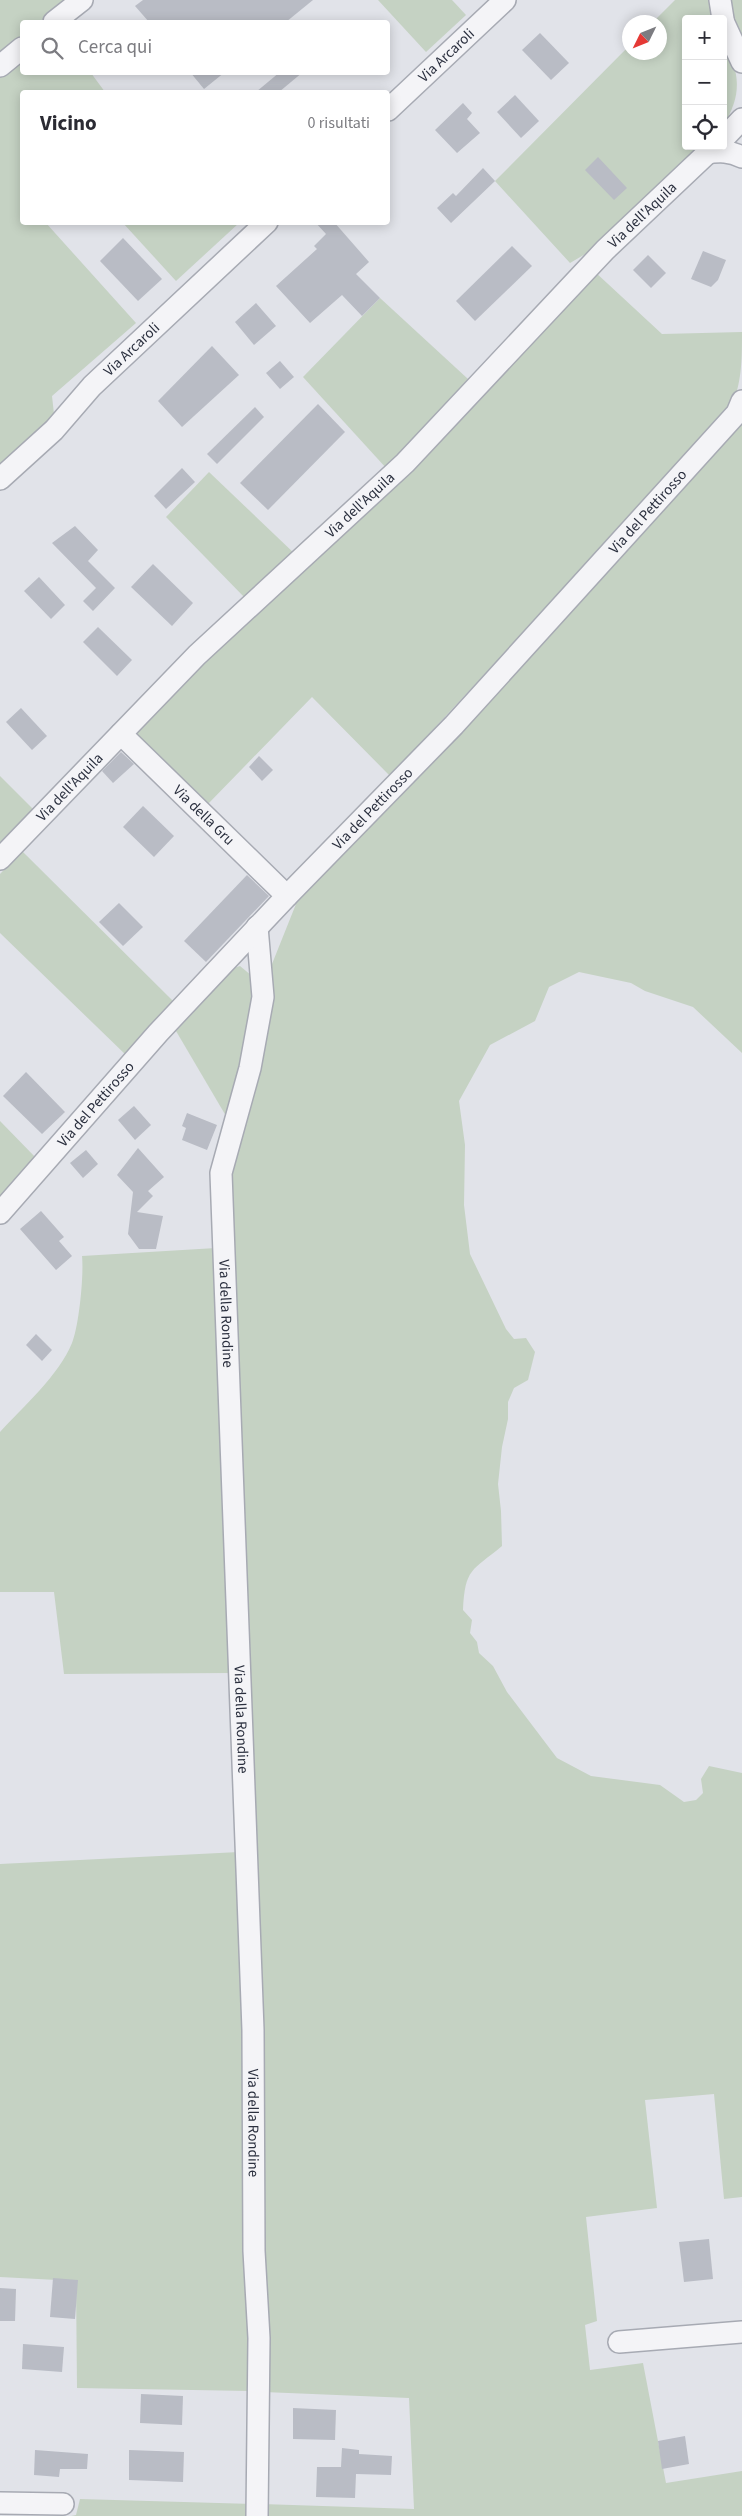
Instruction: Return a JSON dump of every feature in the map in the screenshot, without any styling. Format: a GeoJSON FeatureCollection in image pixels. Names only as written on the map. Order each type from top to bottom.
{"type":"FeatureCollection","features":[{"type":"Feature","properties":{"kind":"street"},"geometry":{"type":"LineString","coordinates":[[57,20],[82,0]]}},
{"type":"Feature","properties":{"kind":"street","name":"Via Arcaroli"},"geometry":{"type":"LineString","coordinates":[[390,108],[505,0]]}},
{"type":"Feature","properties":{"kind":"street"},"geometry":{"type":"LineString","coordinates":[[720,0],[722,15]]}},
{"type":"Feature","properties":{"kind":"street"},"geometry":{"type":"LineString","coordinates":[[727,29],[742,62]]}},
{"type":"Feature","properties":{"kind":"street"},"geometry":{"type":"LineString","coordinates":[[0,66],[20,50]]}},
{"type":"Feature","properties":{"kind":"street"},"geometry":{"type":"LineString","coordinates":[[727,136],[742,119]]}},
{"type":"Feature","properties":{"kind":"street"},"geometry":{"type":"LineString","coordinates":[[711,150],[733,153],[742,157]]}},
{"type":"Feature","properties":{"kind":"street","name":"Via dell'Aquila"},"geometry":{"type":"LineString","coordinates":[[0,859],[197,655],[405,463],[605,250],[711,150]]}},
{"type":"Feature","properties":{"kind":"street","name":"Via Arcaroli"},"geometry":{"type":"LineString","coordinates":[[0,479],[54,430],[92,386],[264,225]]}},
{"type":"Feature","properties":{"kind":"street","name":"Via del Pettirosso"},"geometry":{"type":"LineString","coordinates":[[0,1213],[158,1033],[287,896],[454,725],[737,413],[742,401]]}},
{"type":"Feature","properties":{"kind":"street","name":"Via della Gru"},"geometry":{"type":"LineString","coordinates":[[121,734],[287,896]]}},
{"type":"Feature","properties":{"kind":"street","name":"Via della Rondine"},"geometry":{"type":"LineString","coordinates":[[258,927],[263,997],[250,1068],[221,1173],[253,2030],[254,2251],[259,2338],[258,2516]]}},
{"type":"Feature","properties":{"kind":"street"},"geometry":{"type":"LineString","coordinates":[[619,2342],[742,2332]]}},
{"type":"Feature","properties":{"kind":"street"},"geometry":{"type":"LineString","coordinates":[[0,2503],[63,2504]]}},
{"type":"Feature","properties":{"kind":"green space"},"geometry":{"type":"Polygon","coordinates":[[[0,0],[67,0],[42,20],[20,20],[20,38],[0,54],[0,0]]]}},
{"type":"Feature","properties":{"kind":"green space"},"geometry":{"type":"Polygon","coordinates":[[[378,0],[452,0],[466,15],[426,52],[378,0]]]}},
{"type":"Feature","properties":{"kind":"green space"},"geometry":{"type":"Polygon","coordinates":[[[675,0],[711,0],[714,15],[682,15],[682,150],[697,150],[587,253],[570,263],[495,181],[622,53],[622,60],[667,60],[667,15],[660,15],[675,0]]]}},
{"type":"Feature","properties":{"kind":"green space"},"geometry":{"type":"Polygon","coordinates":[[[729,0],[742,0],[742,46],[733,25],[729,0]]]}},
{"type":"Feature","properties":{"kind":"green space"},"geometry":{"type":"Polygon","coordinates":[[[727,49],[736,74],[737,84],[734,104],[727,119],[727,49]]]}},
{"type":"Feature","properties":{"kind":"green space"},"geometry":{"type":"Polygon","coordinates":[[[20,62],[20,75],[92,75],[104,90],[20,90],[20,225],[48,225],[136,323],[52,396],[54,414],[0,469],[0,78],[20,62]]]}},
{"type":"Feature","properties":{"kind":"green space"},"geometry":{"type":"Polygon","coordinates":[[[125,225],[237,225],[176,281],[125,225]]]}},
{"type":"Feature","properties":{"kind":"green space"},"geometry":{"type":"Polygon","coordinates":[[[594,271],[662,334],[742,332],[739,382],[730,410],[390,776],[312,697],[208,804],[135,735],[204,659],[594,271]]]}},
{"type":"Feature","properties":{"kind":"green space"},"geometry":{"type":"Polygon","coordinates":[[[380,298],[468,379],[387,469],[303,377],[380,298]]]}},
{"type":"Feature","properties":{"kind":"green space"},"geometry":{"type":"Polygon","coordinates":[[[742,415],[742,1053],[693,1007],[645,991],[631,983],[579,972],[549,987],[535,1021],[490,1045],[459,1101],[465,1145],[464,1205],[470,1254],[506,1329],[514,1339],[526,1338],[535,1352],[528,1380],[514,1388],[508,1402],[508,1419],[502,1447],[498,1484],[502,1546],[477,1566],[468,1578],[463,1610],[472,1620],[470,1633],[477,1642],[479,1653],[493,1666],[507,1692],[557,1758],[591,1776],[660,1785],[684,1802],[696,1800],[703,1793],[701,1779],[709,1766],[742,1773],[742,2197],[724,2199],[714,2094],[645,2100],[657,2208],[586,2217],[597,2321],[585,2325],[590,2370],[643,2363],[666,2483],[742,2471],[742,2516],[263,2516],[262,2504],[414,2509],[409,2398],[264,2392],[228,1176],[268,995],[272,964],[298,899],[742,415]]]}},
{"type":"Feature","properties":{"kind":"green space"},"geometry":{"type":"Polygon","coordinates":[[[209,472],[296,555],[246,599],[166,517],[209,472]]]}},
{"type":"Feature","properties":{"kind":"green space"},"geometry":{"type":"Polygon","coordinates":[[[0,776],[33,809],[0,842],[0,776]]]}},
{"type":"Feature","properties":{"kind":"green space"},"geometry":{"type":"Polygon","coordinates":[[[22,851],[173,1001],[127,1056],[0,933],[0,874],[22,851]]]}},
{"type":"Feature","properties":{"kind":"green space"},"geometry":{"type":"Polygon","coordinates":[[[240,966],[252,976],[257,989],[242,1067],[226,1116],[176,1031],[234,968],[240,966]]]}},
{"type":"Feature","properties":{"kind":"green space"},"geometry":{"type":"Polygon","coordinates":[[[0,1121],[37,1159],[0,1199],[0,1121]]]}},
{"type":"Feature","properties":{"kind":"green space"},"geometry":{"type":"Polygon","coordinates":[[[216,1248],[231,1673],[64,1674],[54,1592],[0,1592],[0,1432],[50,1379],[72,1343],[77,1325],[80,1300],[82,1256],[216,1248]]]}},
{"type":"Feature","properties":{"kind":"green space"},"geometry":{"type":"Polygon","coordinates":[[[239,1852],[250,2391],[77,2388],[76,2281],[0,2277],[0,1864],[239,1852]]]}},
{"type":"Feature","properties":{"kind":"green space"},"geometry":{"type":"Polygon","coordinates":[[[80,2499],[253,2504],[253,2516],[71,2516],[76,2515],[80,2499]]]}},
{"type":"Feature","properties":{"kind":"building"},"geometry":{"type":"Polygon","coordinates":[[[143,0],[313,0],[288,20],[147,20],[135,6],[143,0]]]}},
{"type":"Feature","properties":{"kind":"building"},"geometry":{"type":"Polygon","coordinates":[[[540,33],[569,63],[551,80],[522,50],[540,33]]]}},
{"type":"Feature","properties":{"kind":"building"},"geometry":{"type":"Polygon","coordinates":[[[192,75],[221,75],[204,89],[192,75]]]}},
{"type":"Feature","properties":{"kind":"building"},"geometry":{"type":"Polygon","coordinates":[[[276,75],[299,75],[281,90],[258,90],[276,75]]]}},
{"type":"Feature","properties":{"kind":"building"},"geometry":{"type":"Polygon","coordinates":[[[515,95],[539,121],[521,138],[497,112],[515,95]]]}},
{"type":"Feature","properties":{"kind":"building"},"geometry":{"type":"Polygon","coordinates":[[[463,103],[472,113],[467,119],[480,133],[457,153],[435,130],[463,103]]]}},
{"type":"Feature","properties":{"kind":"building"},"geometry":{"type":"Polygon","coordinates":[[[598,157],[627,188],[614,200],[585,170],[598,157]]]}},
{"type":"Feature","properties":{"kind":"building"},"geometry":{"type":"Polygon","coordinates":[[[483,168],[495,181],[451,223],[437,208],[453,193],[456,196],[483,168]]]}},
{"type":"Feature","properties":{"kind":"building"},"geometry":{"type":"Polygon","coordinates":[[[318,225],[337,225],[369,262],[356,274],[380,298],[362,316],[342,295],[310,323],[276,286],[317,249],[314,246],[326,234],[318,225]]]}},
{"type":"Feature","properties":{"kind":"building"},"geometry":{"type":"Polygon","coordinates":[[[123,238],[162,279],[138,301],[100,261],[123,238]]]}},
{"type":"Feature","properties":{"kind":"building"},"geometry":{"type":"Polygon","coordinates":[[[512,246],[532,266],[475,321],[456,301],[512,246]]]}},
{"type":"Feature","properties":{"kind":"building"},"geometry":{"type":"Polygon","coordinates":[[[703,251],[726,260],[718,280],[711,287],[691,279],[703,251]]]}},
{"type":"Feature","properties":{"kind":"building"},"geometry":{"type":"Polygon","coordinates":[[[648,255],[666,273],[651,288],[633,270],[648,255]]]}},
{"type":"Feature","properties":{"kind":"building"},"geometry":{"type":"Polygon","coordinates":[[[256,303],[276,326],[254,345],[235,322],[256,303]]]}},
{"type":"Feature","properties":{"kind":"building"},"geometry":{"type":"Polygon","coordinates":[[[212,346],[239,375],[182,427],[158,401],[212,346]]]}},
{"type":"Feature","properties":{"kind":"building"},"geometry":{"type":"Polygon","coordinates":[[[280,361],[294,377],[280,389],[266,373],[280,361]]]}},
{"type":"Feature","properties":{"kind":"building"},"geometry":{"type":"Polygon","coordinates":[[[318,404],[345,432],[268,510],[240,483],[318,404]]]}},
{"type":"Feature","properties":{"kind":"building"},"geometry":{"type":"Polygon","coordinates":[[[255,407],[264,417],[217,464],[207,454],[255,407]]]}},
{"type":"Feature","properties":{"kind":"building"},"geometry":{"type":"Polygon","coordinates":[[[182,468],[195,482],[166,509],[154,496],[182,468]]]}},
{"type":"Feature","properties":{"kind":"building"},"geometry":{"type":"Polygon","coordinates":[[[75,526],[98,550],[88,561],[115,588],[93,611],[83,601],[96,588],[52,543],[75,526]]]}},
{"type":"Feature","properties":{"kind":"building"},"geometry":{"type":"Polygon","coordinates":[[[153,564],[193,603],[172,626],[131,587],[153,564]]]}},
{"type":"Feature","properties":{"kind":"building"},"geometry":{"type":"Polygon","coordinates":[[[39,577],[65,605],[51,619],[24,591],[39,577]]]}},
{"type":"Feature","properties":{"kind":"building"},"geometry":{"type":"Polygon","coordinates":[[[98,627],[132,660],[117,676],[83,642],[98,627]]]}},
{"type":"Feature","properties":{"kind":"building"},"geometry":{"type":"Polygon","coordinates":[[[21,708],[47,736],[32,750],[6,722],[21,708]]]}},
{"type":"Feature","properties":{"kind":"building"},"geometry":{"type":"Polygon","coordinates":[[[121,752],[134,764],[113,783],[102,771],[121,752]]]}},
{"type":"Feature","properties":{"kind":"building"},"geometry":{"type":"Polygon","coordinates":[[[259,756],[273,770],[262,781],[249,767],[259,756]]]}},
{"type":"Feature","properties":{"kind":"building"},"geometry":{"type":"Polygon","coordinates":[[[143,806],[174,836],[154,857],[123,827],[143,806]]]}},
{"type":"Feature","properties":{"kind":"building"},"geometry":{"type":"Polygon","coordinates":[[[247,875],[269,896],[206,962],[184,941],[247,875]]]}},
{"type":"Feature","properties":{"kind":"building"},"geometry":{"type":"Polygon","coordinates":[[[119,903],[143,927],[123,946],[99,922],[119,903]]]}},
{"type":"Feature","properties":{"kind":"building"},"geometry":{"type":"Polygon","coordinates":[[[26,1072],[65,1112],[42,1134],[3,1096],[26,1072]]]}},
{"type":"Feature","properties":{"kind":"building"},"geometry":{"type":"Polygon","coordinates":[[[134,1106],[151,1125],[135,1140],[118,1120],[134,1106]]]}},
{"type":"Feature","properties":{"kind":"building"},"geometry":{"type":"Polygon","coordinates":[[[187,1113],[217,1125],[207,1150],[182,1140],[186,1128],[182,1126],[187,1113]]]}},
{"type":"Feature","properties":{"kind":"building"},"geometry":{"type":"Polygon","coordinates":[[[138,1148],[164,1177],[148,1191],[153,1196],[137,1212],[163,1216],[156,1249],[139,1249],[128,1234],[133,1192],[117,1175],[138,1148]]]}},
{"type":"Feature","properties":{"kind":"building"},"geometry":{"type":"Polygon","coordinates":[[[86,1150],[98,1164],[83,1178],[70,1163],[86,1150]]]}},
{"type":"Feature","properties":{"kind":"building"},"geometry":{"type":"Polygon","coordinates":[[[41,1211],[64,1237],[59,1241],[72,1256],[56,1270],[20,1229],[41,1211]]]}},
{"type":"Feature","properties":{"kind":"building"},"geometry":{"type":"Polygon","coordinates":[[[36,1334],[52,1350],[42,1361],[26,1345],[36,1334]]]}},
{"type":"Feature","properties":{"kind":"building"},"geometry":{"type":"Polygon","coordinates":[[[709,2239],[713,2279],[684,2282],[679,2242],[709,2239]]]}},
{"type":"Feature","properties":{"kind":"building"},"geometry":{"type":"Polygon","coordinates":[[[53,2278],[78,2280],[75,2319],[50,2317],[53,2278]]]}},
{"type":"Feature","properties":{"kind":"building"},"geometry":{"type":"Polygon","coordinates":[[[0,2288],[16,2289],[15,2321],[0,2321],[0,2288]]]}},
{"type":"Feature","properties":{"kind":"building"},"geometry":{"type":"Polygon","coordinates":[[[23,2344],[64,2347],[62,2372],[22,2369],[23,2344]]]}},
{"type":"Feature","properties":{"kind":"building"},"geometry":{"type":"Polygon","coordinates":[[[141,2394],[183,2396],[182,2425],[140,2423],[141,2394]]]}},
{"type":"Feature","properties":{"kind":"building"},"geometry":{"type":"Polygon","coordinates":[[[293,2408],[336,2410],[335,2440],[293,2439],[293,2408]]]}},
{"type":"Feature","properties":{"kind":"building"},"geometry":{"type":"Polygon","coordinates":[[[685,2436],[689,2464],[662,2469],[658,2441],[685,2436]]]}},
{"type":"Feature","properties":{"kind":"building"},"geometry":{"type":"Polygon","coordinates":[[[342,2448],[359,2450],[359,2454],[392,2456],[391,2475],[356,2474],[355,2498],[316,2497],[317,2467],[341,2467],[342,2448]]]}},
{"type":"Feature","properties":{"kind":"building"},"geometry":{"type":"Polygon","coordinates":[[[35,2450],[88,2454],[87,2469],[60,2469],[59,2477],[34,2475],[35,2450]]]}},
{"type":"Feature","properties":{"kind":"building"},"geometry":{"type":"Polygon","coordinates":[[[129,2450],[184,2452],[183,2482],[129,2480],[129,2450]]]}}]}
